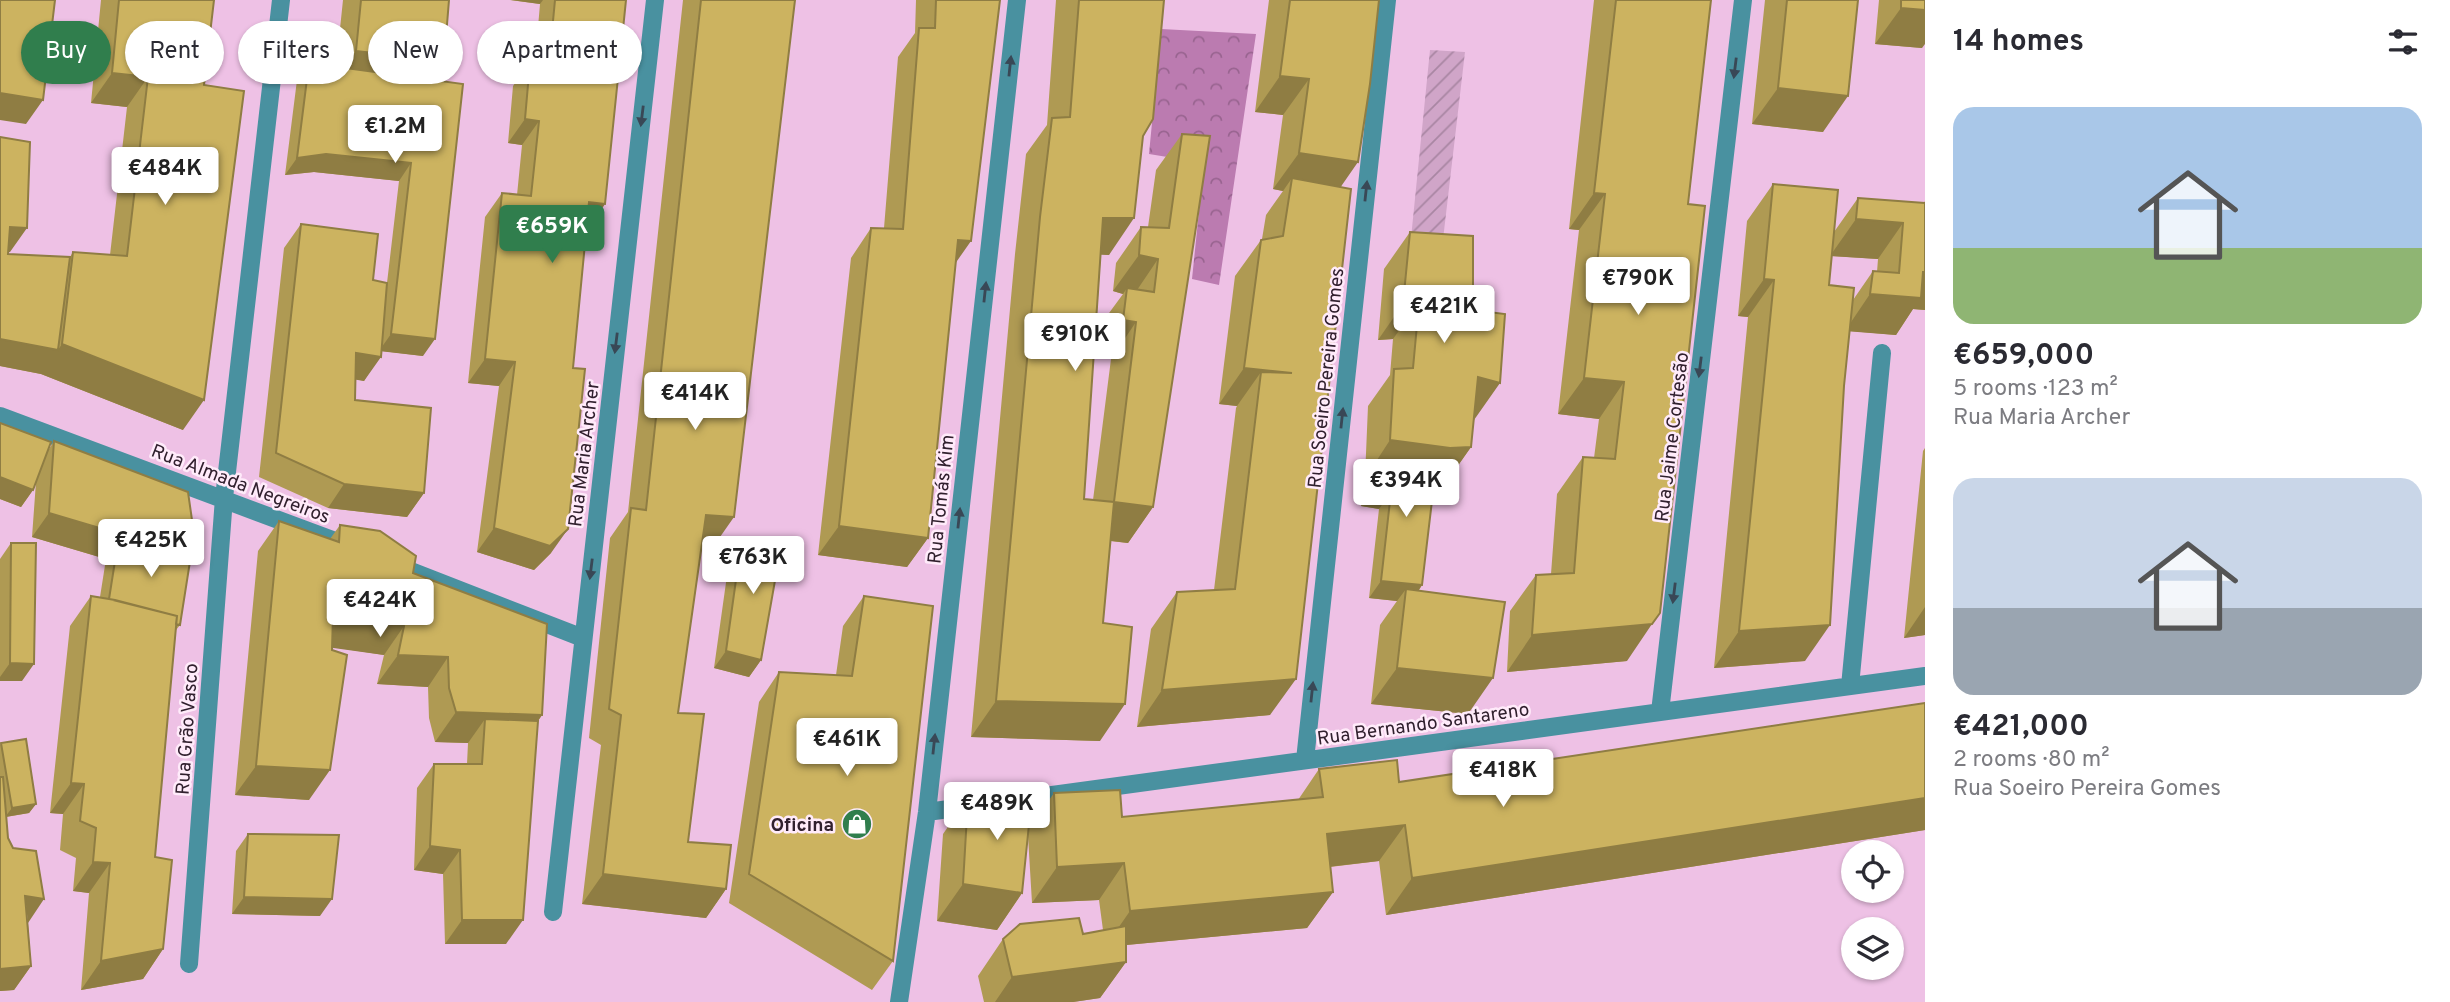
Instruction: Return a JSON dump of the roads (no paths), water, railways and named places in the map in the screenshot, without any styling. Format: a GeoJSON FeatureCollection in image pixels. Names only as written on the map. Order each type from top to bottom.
{"type":"FeatureCollection","features":[{"type":"Feature","properties":{"kind":"street","name":"Rua Grão Vasco"},"geometry":{"type":"LineString","coordinates":[[189,964],[225,498],[281,0]]}},
{"type":"Feature","properties":{"kind":"street","name":"Rua Maria Archer"},"geometry":{"type":"LineString","coordinates":[[553,912],[655,0]]}},
{"type":"Feature","properties":{"kind":"street","name":"Rua Tomás Kim"},"geometry":{"type":"LineString","coordinates":[[899,1002],[926,812],[1017,0]]}},
{"type":"Feature","properties":{"kind":"street","name":"Rua Soeiro Pereira Gomes"},"geometry":{"type":"LineString","coordinates":[[1305,760],[1387,0]]}},
{"type":"Feature","properties":{"kind":"street","name":"Rua Jaime Cortesão"},"geometry":{"type":"LineString","coordinates":[[1660,712],[1743,0]]}},
{"type":"Feature","properties":{"kind":"street"},"geometry":{"type":"LineString","coordinates":[[1850,687],[1882,354]]}},
{"type":"Feature","properties":{"kind":"street","name":"Rua Almada Negreiros"},"geometry":{"type":"LineString","coordinates":[[0,416],[225,498],[352,548]]}},
{"type":"Feature","properties":{"kind":"street"},"geometry":{"type":"LineString","coordinates":[[377,558],[583,638]]}},
{"type":"Feature","properties":{"kind":"street","name":"Rua Bernando Santareno"},"geometry":{"type":"LineString","coordinates":[[926,812],[1925,676]]}},
{"type":"Feature","properties":{"kind":"place","name":"Oficina"},"geometry":{"type":"Point","coordinates":[857,824]}}]}
